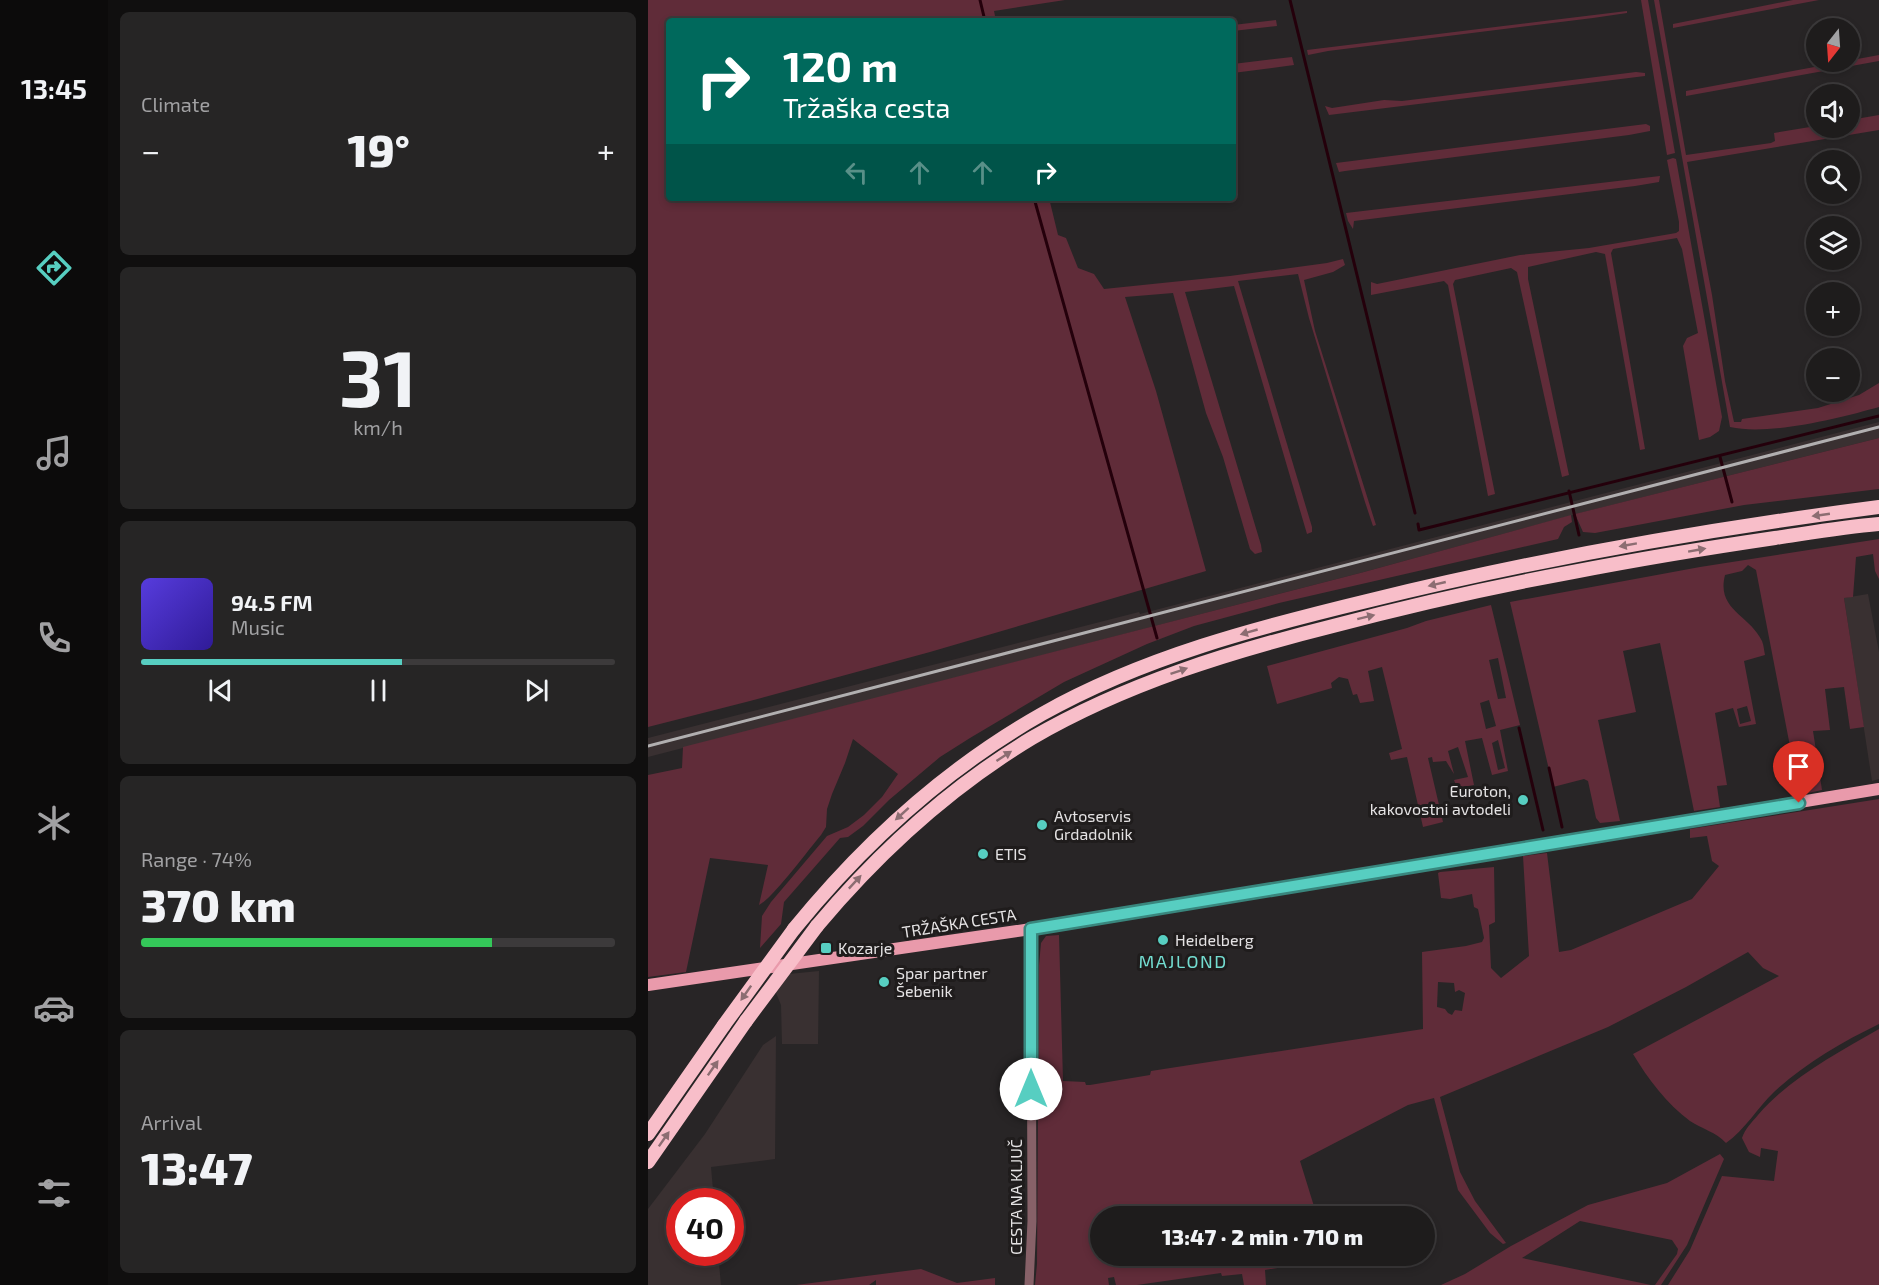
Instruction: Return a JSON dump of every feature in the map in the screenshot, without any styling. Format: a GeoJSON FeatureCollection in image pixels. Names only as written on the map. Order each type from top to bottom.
{"type":"FeatureCollection","features":[{"type":"Feature","properties":{"kind":"highway"},"geometry":{"type":"LineString","coordinates":[[648,1134],[724,1024],[794,929],[841,873],[875,838],[947,777],[985,749],[1046,712],[1131,672],[1218,641],[1366,600],[1493,571],[1691,534],[1879,507]]}},
{"type":"Feature","properties":{"kind":"highway"},"geometry":{"type":"LineString","coordinates":[[648,1162],[746,1021],[817,926],[885,851],[974,776],[1032,738],[1073,716],[1159,678],[1281,639],[1475,592],[1637,560],[1879,524]]}},
{"type":"Feature","properties":{"kind":"main road","name":"TRŽAŠKA CESTA"},"geometry":{"type":"LineString","coordinates":[[648,985],[1031,929],[1879,789]]}},
{"type":"Feature","properties":{"kind":"street","name":"CESTA NA KLJUČ"},"geometry":{"type":"LineString","coordinates":[[1029,1285],[1032,1196],[1031,929]]}},
{"type":"Feature","properties":{"kind":"shaded area"},"geometry":{"type":"Polygon","coordinates":[[[648,0],[1065,0],[994,11],[995,18],[666,18],[666,201],[1050,201],[1058,235],[1066,238],[1078,268],[1094,274],[1104,289],[1230,276],[1343,259],[1345,265],[1333,272],[1304,280],[1315,331],[1376,525],[1373,526],[1365,502],[1309,318],[1298,274],[1238,281],[1312,527],[1312,532],[1307,534],[1234,286],[1185,292],[1261,545],[1262,552],[1255,554],[1250,549],[1223,457],[1206,413],[1173,293],[1125,297],[1156,391],[1206,571],[930,652],[648,727],[648,0]]]}},
{"type":"Feature","properties":{"kind":"shaded area"},"geometry":{"type":"Polygon","coordinates":[[[1641,0],[1648,0],[1675,153],[1667,155],[1641,0]]]}},
{"type":"Feature","properties":{"kind":"shaded area"},"geometry":{"type":"Polygon","coordinates":[[[1654,0],[1659,0],[1686,155],[1771,143],[1775,141],[1774,133],[1806,128],[1806,138],[1831,138],[1687,162],[1734,422],[1818,408],[1837,402],[1860,402],[1860,394],[1879,383],[1879,407],[1825,421],[1784,428],[1730,427],[1654,0]]]}},
{"type":"Feature","properties":{"kind":"shaded area"},"geometry":{"type":"Polygon","coordinates":[[[1793,0],[1819,0],[1673,28],[1673,24],[1793,0]]]}},
{"type":"Feature","properties":{"kind":"shaded area"},"geometry":{"type":"Polygon","coordinates":[[[1627,11],[1627,13],[1593,18],[1308,55],[1307,50],[1627,11]]]}},
{"type":"Feature","properties":{"kind":"shaded area"},"geometry":{"type":"Polygon","coordinates":[[[1276,20],[1277,26],[1236,31],[1236,25],[1276,20]]]}},
{"type":"Feature","properties":{"kind":"shaded area"},"geometry":{"type":"Polygon","coordinates":[[[1879,55],[1879,61],[1860,64],[1860,59],[1879,55]]]}},
{"type":"Feature","properties":{"kind":"shaded area"},"geometry":{"type":"Polygon","coordinates":[[[1292,57],[1294,65],[1236,73],[1236,64],[1292,57]]]}},
{"type":"Feature","properties":{"kind":"shaded area"},"geometry":{"type":"Polygon","coordinates":[[[1806,69],[1806,72],[1818,72],[1686,96],[1686,91],[1806,69]]]}},
{"type":"Feature","properties":{"kind":"shaded area"},"geometry":{"type":"Polygon","coordinates":[[[1636,72],[1645,73],[1645,76],[1329,115],[1325,106],[1332,108],[1384,100],[1402,101],[1636,72]]]}},
{"type":"Feature","properties":{"kind":"shaded area"},"geometry":{"type":"Polygon","coordinates":[[[1879,115],[1879,130],[1860,133],[1860,118],[1879,115]]]}},
{"type":"Feature","properties":{"kind":"shaded area"},"geometry":{"type":"Polygon","coordinates":[[[1646,124],[1650,126],[1650,131],[1629,135],[1339,172],[1336,163],[1646,124]]]}},
{"type":"Feature","properties":{"kind":"shaded area"},"geometry":{"type":"Polygon","coordinates":[[[1676,159],[1722,417],[1719,431],[1699,440],[1683,346],[1687,338],[1698,333],[1682,249],[1677,238],[1613,249],[1611,253],[1645,449],[1640,450],[1605,254],[1596,252],[1528,267],[1528,279],[1569,475],[1562,477],[1517,272],[1511,268],[1455,280],[1453,284],[1495,494],[1488,496],[1448,285],[1444,281],[1371,295],[1371,282],[1377,284],[1520,255],[1589,248],[1676,233],[1679,231],[1679,222],[1667,160],[1676,159]]]}},
{"type":"Feature","properties":{"kind":"shaded area"},"geometry":{"type":"Polygon","coordinates":[[[1660,176],[1659,182],[1635,186],[1354,221],[1353,229],[1346,213],[1660,176]]]}},
{"type":"Feature","properties":{"kind":"shaded area"},"geometry":{"type":"Polygon","coordinates":[[[1879,422],[1879,438],[1584,512],[1364,572],[648,757],[648,738],[1139,612],[1140,614],[1879,422]]]}},
{"type":"Feature","properties":{"kind":"shaded area"},"geometry":{"type":"Polygon","coordinates":[[[1879,438],[1879,489],[1744,505],[1595,533],[1583,532],[1575,514],[1879,438]]]}},
{"type":"Feature","properties":{"kind":"shaded area"},"geometry":{"type":"Polygon","coordinates":[[[1571,515],[1572,522],[1564,527],[1558,539],[1279,603],[1194,626],[1147,644],[1064,682],[940,757],[889,800],[863,826],[848,837],[840,838],[784,902],[781,924],[760,948],[762,916],[771,902],[827,836],[848,827],[864,815],[882,797],[898,774],[853,739],[827,809],[826,827],[781,884],[759,905],[768,865],[710,858],[686,972],[648,977],[648,775],[682,768],[683,747],[1364,572],[1571,515]]]}},
{"type":"Feature","properties":{"kind":"shaded area"},"geometry":{"type":"Polygon","coordinates":[[[1879,539],[1879,579],[1875,571],[1873,554],[1856,557],[1853,597],[1844,598],[1864,727],[1850,729],[1844,687],[1825,689],[1830,730],[1813,731],[1822,790],[1802,792],[1794,767],[1756,570],[1748,565],[1742,571],[1725,575],[1725,596],[1757,632],[1765,655],[1744,661],[1756,724],[1739,727],[1733,708],[1715,713],[1727,785],[1717,786],[1720,807],[1694,811],[1660,643],[1623,651],[1636,712],[1598,720],[1620,821],[1600,823],[1596,818],[1588,781],[1584,779],[1553,787],[1510,602],[1700,567],[1879,539]],[[1747,706],[1737,709],[1740,724],[1751,721],[1747,706]]]}},
{"type":"Feature","properties":{"kind":"shaded area"},"geometry":{"type":"Polygon","coordinates":[[[1868,594],[1879,652],[1879,779],[1872,781],[1844,598],[1868,594]]]}},
{"type":"Feature","properties":{"kind":"shaded area"},"geometry":{"type":"Polygon","coordinates":[[[1491,605],[1520,725],[1500,730],[1508,771],[1492,775],[1482,738],[1465,741],[1474,785],[1457,788],[1454,780],[1468,777],[1458,747],[1448,751],[1454,774],[1446,761],[1433,762],[1432,757],[1428,758],[1443,822],[1423,827],[1407,757],[1391,760],[1389,753],[1402,749],[1382,667],[1368,671],[1374,701],[1360,703],[1357,694],[1353,695],[1348,679],[1339,677],[1331,683],[1332,688],[1277,704],[1267,666],[1491,605]],[[1498,658],[1489,660],[1498,699],[1506,698],[1498,658]],[[1489,700],[1480,703],[1486,729],[1496,726],[1489,700]],[[1498,740],[1492,743],[1498,770],[1505,768],[1498,740]]]}},
{"type":"Feature","properties":{"kind":"shaded area"},"geometry":{"type":"Polygon","coordinates":[[[1879,799],[1879,1024],[1837,1046],[1798,1072],[1774,1092],[1739,1132],[1726,1143],[1690,1121],[1674,1107],[1652,1082],[1633,1054],[1779,976],[1763,968],[1748,952],[1608,1027],[1440,1097],[1460,1172],[1475,1201],[1506,1243],[1503,1244],[1490,1233],[1458,1190],[1434,1098],[1408,1105],[1300,1161],[1314,1206],[1090,1206],[1090,1266],[1289,1266],[1265,1270],[1266,1285],[1244,1285],[1242,1274],[1222,1276],[1221,1273],[1137,1285],[1116,1285],[1114,1277],[1108,1278],[1109,1285],[1035,1285],[1039,965],[1041,943],[1046,936],[1059,935],[1063,1081],[1085,1082],[1086,1085],[1090,1085],[1150,1075],[1151,1071],[1423,1029],[1422,952],[1466,946],[1482,942],[1484,938],[1478,909],[1474,907],[1472,894],[1450,899],[1441,898],[1438,873],[1494,867],[1495,922],[1489,925],[1491,968],[1501,978],[1529,956],[1523,856],[1547,853],[1559,952],[1571,950],[1692,899],[1719,866],[1712,861],[1707,836],[1690,838],[1690,829],[1879,799]],[[1438,982],[1437,1007],[1445,1009],[1452,1015],[1455,1010],[1462,1011],[1465,993],[1459,990],[1455,992],[1454,983],[1438,982]]]}},
{"type":"Feature","properties":{"kind":"shaded area"},"geometry":{"type":"Polygon","coordinates":[[[819,971],[818,1044],[782,1044],[781,1005],[769,976],[819,971]]]}},
{"type":"Feature","properties":{"kind":"shaded area"},"geometry":{"type":"Polygon","coordinates":[[[1879,1029],[1879,1285],[1668,1285],[1690,1250],[1722,1176],[1774,1181],[1778,1151],[1761,1148],[1760,1157],[1749,1152],[1742,1138],[1751,1123],[1771,1101],[1799,1078],[1879,1029]]]}},
{"type":"Feature","properties":{"kind":"shaded area"},"geometry":{"type":"Polygon","coordinates":[[[776,1036],[775,1159],[711,1167],[713,1188],[666,1188],[666,1266],[719,1266],[721,1285],[648,1285],[648,1209],[705,1134],[763,1045],[776,1036]]]}},
{"type":"Feature","properties":{"kind":"shaded area"},"geometry":{"type":"Polygon","coordinates":[[[1720,1154],[1724,1159],[1687,1245],[1661,1285],[1655,1285],[1677,1254],[1678,1249],[1672,1240],[1580,1221],[1522,1258],[1651,1285],[1441,1285],[1465,1274],[1511,1246],[1588,1205],[1667,1183],[1720,1154]]]}},
{"type":"Feature","properties":{"kind":"shaded area"},"geometry":{"type":"Polygon","coordinates":[[[921,1269],[957,1283],[995,1278],[995,1285],[876,1285],[876,1280],[869,1285],[796,1285],[921,1269]]]}},
{"type":"Feature","properties":{"kind":"waterway"},"geometry":{"type":"LineString","coordinates":[[980,0],[984,18]]}},
{"type":"Feature","properties":{"kind":"waterway"},"geometry":{"type":"LineString","coordinates":[[1290,0],[1415,513]]}},
{"type":"Feature","properties":{"kind":"waterway"},"geometry":{"type":"LineString","coordinates":[[1035,201],[1157,638]]}},
{"type":"Feature","properties":{"kind":"waterway"},"geometry":{"type":"LineString","coordinates":[[1418,524],[1419,530],[1879,416]]}},
{"type":"Feature","properties":{"kind":"waterway"},"geometry":{"type":"LineString","coordinates":[[1720,457],[1732,502]]}},
{"type":"Feature","properties":{"kind":"waterway"},"geometry":{"type":"LineString","coordinates":[[1569,491],[1579,535]]}},
{"type":"Feature","properties":{"kind":"waterway"},"geometry":{"type":"LineString","coordinates":[[1519,728],[1543,830]]}},
{"type":"Feature","properties":{"kind":"waterway"},"geometry":{"type":"LineString","coordinates":[[1549,768],[1562,827]]}},
{"type":"Feature","properties":{"kind":"railway"},"geometry":{"type":"LineString","coordinates":[[648,746],[1879,427]]}},
{"type":"Feature","properties":{"kind":"place","name":"Euroton, kakovostni avtodeli"},"geometry":{"type":"Point","coordinates":[1523,800]}},
{"type":"Feature","properties":{"kind":"place","name":"Avtoservis Grdadolnik"},"geometry":{"type":"Point","coordinates":[1042,825]}},
{"type":"Feature","properties":{"kind":"place","name":"ETIS"},"geometry":{"type":"Point","coordinates":[983,854]}},
{"type":"Feature","properties":{"kind":"place","name":"Heidelberg"},"geometry":{"type":"Point","coordinates":[1163,940]}},
{"type":"Feature","properties":{"kind":"place","name":"Kozarje"},"geometry":{"type":"Point","coordinates":[826,948]}},
{"type":"Feature","properties":{"kind":"place","name":"Spar partner Šebenik"},"geometry":{"type":"Point","coordinates":[884,982]}},
{"type":"Feature","properties":{"kind":"district","name":"MAJLOND"},"geometry":{"type":"Point","coordinates":[1183,962]}},
{"type":"Feature","properties":{"kind":"route"},"geometry":{"type":"LineString","coordinates":[[1031,1089],[1031,929],[1799,803]]}}]}
